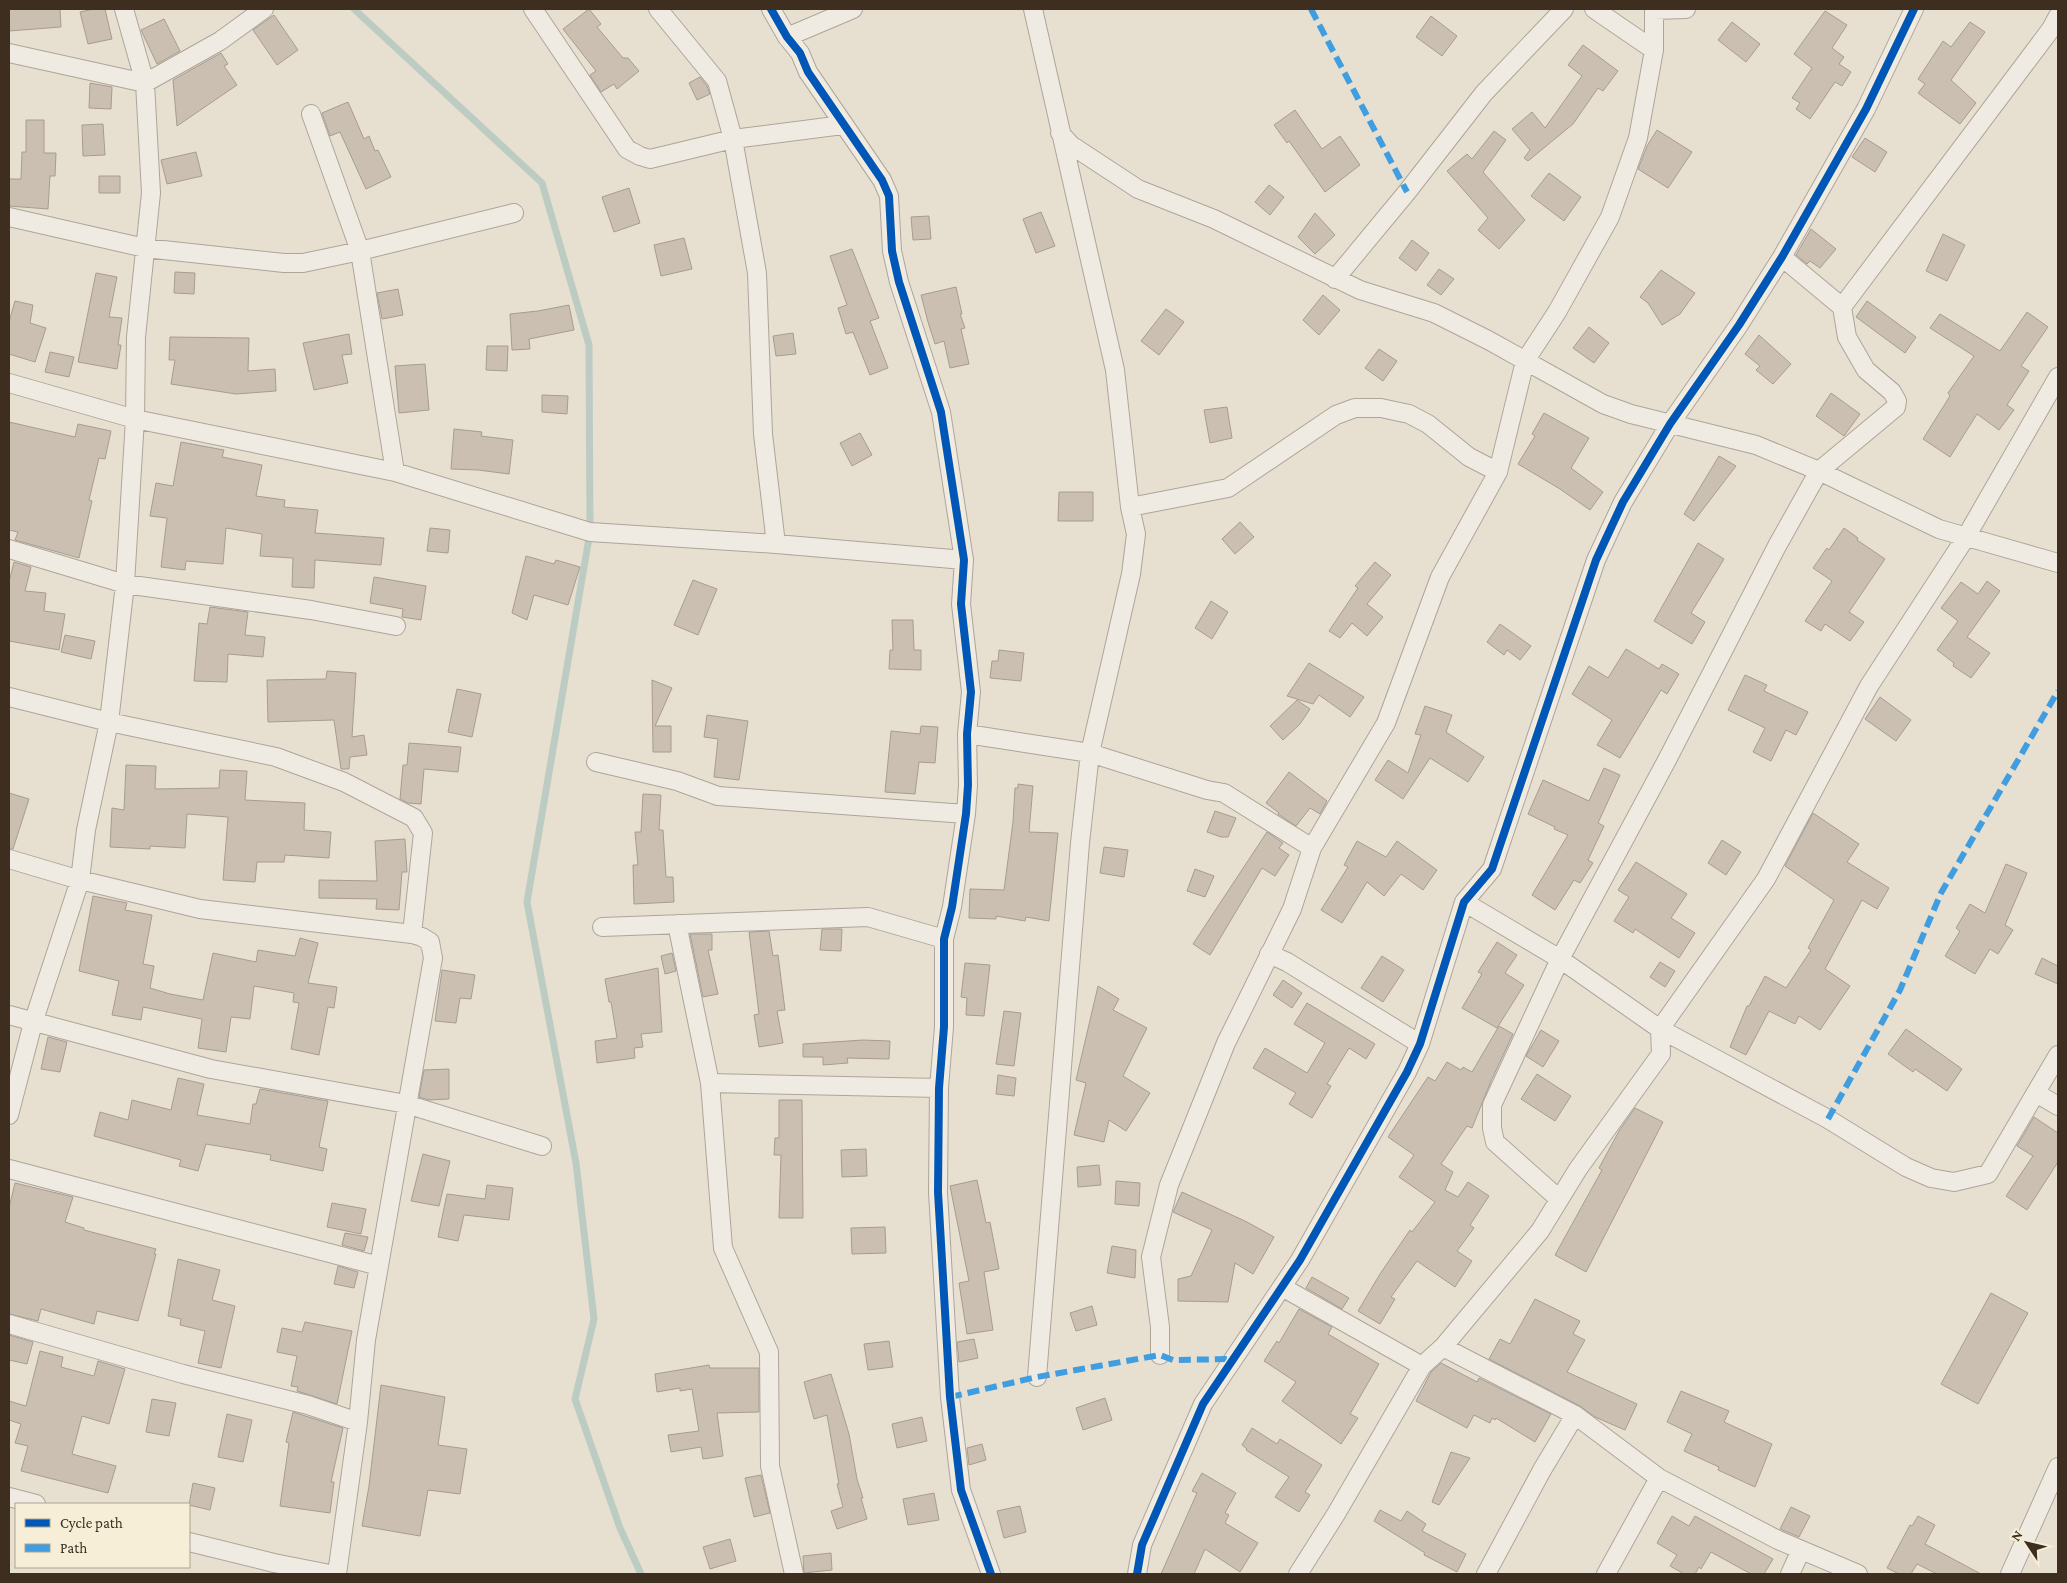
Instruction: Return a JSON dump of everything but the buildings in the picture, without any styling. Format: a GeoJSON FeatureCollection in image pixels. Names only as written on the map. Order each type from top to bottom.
{"type":"FeatureCollection","features":[{"type":"Feature","properties":{"kind":"street"},"geometry":{"type":"LineString","coordinates":[[9,1115],[33,1022],[80,880],[86,830],[109,722],[125,584],[135,419],[136,337],[151,193],[144,83],[124,9]]}},
{"type":"Feature","properties":{"kind":"street"},"geometry":{"type":"LineString","coordinates":[[9,53],[144,83],[220,41],[264,9]]}},
{"type":"Feature","properties":{"kind":"street"},"geometry":{"type":"LineString","coordinates":[[533,9],[627,149],[640,156],[650,159],[733,138],[843,125]]}},
{"type":"Feature","properties":{"kind":"street"},"geometry":{"type":"LineString","coordinates":[[658,9],[716,81],[733,138],[757,273],[763,434],[776,544]]}},
{"type":"Feature","properties":{"kind":"street"},"geometry":{"type":"LineString","coordinates":[[771,9],[787,37],[800,53],[808,72],[882,180],[889,196],[892,251],[899,282],[941,412],[964,560],[961,604],[970,678],[967,734],[968,785],[966,814],[952,907],[944,939],[944,1027],[939,1088],[938,1192],[950,1397],[961,1490],[991,1574]]}},
{"type":"Feature","properties":{"kind":"street"},"geometry":{"type":"LineString","coordinates":[[787,37],[853,9]]}},
{"type":"Feature","properties":{"kind":"street"},"geometry":{"type":"LineString","coordinates":[[1033,9],[1115,370],[1130,507],[1136,534],[1131,574],[1090,753],[1079,852],[1037,1377]]}},
{"type":"Feature","properties":{"kind":"street"},"geometry":{"type":"LineString","coordinates":[[1335,279],[1407,192],[1484,93],[1564,9]]}},
{"type":"Feature","properties":{"kind":"street"},"geometry":{"type":"LineString","coordinates":[[1594,9],[1654,50]]}},
{"type":"Feature","properties":{"kind":"street"},"geometry":{"type":"LineString","coordinates":[[1160,1355],[1160,1327],[1152,1257],[1169,1185],[1226,1043],[1292,909],[1312,848],[1386,723],[1440,577],[1498,472],[1525,361],[1557,312],[1610,217],[1638,138],[1654,50],[1654,10],[1686,9]]}},
{"type":"Feature","properties":{"kind":"street"},"geometry":{"type":"LineString","coordinates":[[1137,1574],[1142,1544],[1204,1404],[1305,1252],[1407,1072],[1420,1044],[1464,902],[1492,869],[1596,560],[1623,502],[1670,424],[1739,325],[1782,257],[1866,109],[1914,9]]}},
{"type":"Feature","properties":{"kind":"street"},"geometry":{"type":"LineString","coordinates":[[1842,307],[2045,37],[2058,16]]}},
{"type":"Feature","properties":{"kind":"street"},"geometry":{"type":"LineString","coordinates":[[311,114],[360,251],[395,472]]}},
{"type":"Feature","properties":{"kind":"street"},"geometry":{"type":"LineString","coordinates":[[1060,133],[1071,145],[1138,189],[1214,219],[1360,290],[1434,313],[1603,404],[1630,414],[1756,445],[1819,471],[1939,529],[2058,563]]}},
{"type":"Feature","properties":{"kind":"street"},"geometry":{"type":"LineString","coordinates":[[9,217],[144,248],[284,263],[303,263],[514,213]]}},
{"type":"Feature","properties":{"kind":"street"},"geometry":{"type":"LineString","coordinates":[[1559,1199],[1496,1142],[1492,1128],[1492,1105],[1560,959],[1667,760],[1777,546],[1819,471],[1896,407],[1897,401],[1892,392],[1866,370],[1847,337],[1842,307],[1782,257]]}},
{"type":"Feature","properties":{"kind":"street"},"geometry":{"type":"LineString","coordinates":[[1298,1574],[1336,1514],[1422,1366],[1443,1348],[1540,1231],[1559,1199],[1661,1054],[1660,1029],[1766,880],[1869,686],[1966,536],[2058,377]]}},
{"type":"Feature","properties":{"kind":"street"},"geometry":{"type":"LineString","coordinates":[[9,383],[135,419],[395,472],[590,532],[776,544],[964,560]]}},
{"type":"Feature","properties":{"kind":"street"},"geometry":{"type":"LineString","coordinates":[[1130,507],[1228,488],[1336,415],[1355,408],[1381,408],[1417,417],[1469,457],[1498,472]]}},
{"type":"Feature","properties":{"kind":"street"},"geometry":{"type":"LineString","coordinates":[[9,549],[125,584],[311,610],[396,626]]}},
{"type":"Feature","properties":{"kind":"street"},"geometry":{"type":"LineString","coordinates":[[9,697],[109,722],[276,757],[344,782],[414,818],[423,832],[412,934]]}},
{"type":"Feature","properties":{"kind":"street"},"geometry":{"type":"LineString","coordinates":[[967,734],[1090,753],[1207,790],[1224,793],[1312,848]]}},
{"type":"Feature","properties":{"kind":"street"},"geometry":{"type":"LineString","coordinates":[[596,762],[677,781],[718,796],[966,814]]}},
{"type":"Feature","properties":{"kind":"street"},"geometry":{"type":"LineString","coordinates":[[9,859],[80,880],[200,909],[412,934],[430,942],[433,958],[366,1340],[358,1422],[337,1574]]}},
{"type":"Feature","properties":{"kind":"street"},"geometry":{"type":"LineString","coordinates":[[1464,902],[1560,959],[1660,1029],[1828,1119],[1906,1167],[1931,1178],[1954,1182],[1988,1174],[2058,1055]]}},
{"type":"Feature","properties":{"kind":"street"},"geometry":{"type":"LineString","coordinates":[[602,927],[868,917],[944,939]]}},
{"type":"Feature","properties":{"kind":"street"},"geometry":{"type":"LineString","coordinates":[[677,924],[710,1083],[723,1248],[768,1352],[770,1466],[794,1574]]}},
{"type":"Feature","properties":{"kind":"street"},"geometry":{"type":"LineString","coordinates":[[1269,954],[1287,962],[1324,984],[1420,1044]]}},
{"type":"Feature","properties":{"kind":"street"},"geometry":{"type":"LineString","coordinates":[[9,1015],[212,1069],[406,1104],[542,1146]]}},
{"type":"Feature","properties":{"kind":"street"},"geometry":{"type":"LineString","coordinates":[[710,1083],[939,1088]]}},
{"type":"Feature","properties":{"kind":"street"},"geometry":{"type":"LineString","coordinates":[[2036,1093],[2058,1106]]}},
{"type":"Feature","properties":{"kind":"street"},"geometry":{"type":"LineString","coordinates":[[9,1169],[379,1266]]}},
{"type":"Feature","properties":{"kind":"street"},"geometry":{"type":"LineString","coordinates":[[1282,1287],[1422,1366]]}},
{"type":"Feature","properties":{"kind":"street"},"geometry":{"type":"LineString","coordinates":[[9,1324],[183,1374],[308,1405],[358,1422]]}},
{"type":"Feature","properties":{"kind":"street"},"geometry":{"type":"LineString","coordinates":[[1443,1348],[1575,1415],[1658,1478],[1801,1550],[1858,1574]]}},
{"type":"Feature","properties":{"kind":"street"},"geometry":{"type":"LineString","coordinates":[[1486,1574],[1542,1470],[1575,1415]]}},
{"type":"Feature","properties":{"kind":"street"},"geometry":{"type":"LineString","coordinates":[[2010,1574],[2058,1467]]}},
{"type":"Feature","properties":{"kind":"street"},"geometry":{"type":"LineString","coordinates":[[1606,1574],[1658,1478]]}},
{"type":"Feature","properties":{"kind":"street"},"geometry":{"type":"LineString","coordinates":[[9,1498],[32,1503]]}},
{"type":"Feature","properties":{"kind":"street"},"geometry":{"type":"LineString","coordinates":[[190,1542],[274,1564],[330,1574]]}},
{"type":"Feature","properties":{"kind":"street"},"geometry":{"type":"LineString","coordinates":[[1790,1574],[1801,1550]]}},
{"type":"Feature","properties":{"kind":"waterway"},"geometry":{"type":"LineString","coordinates":[[354,9],[542,183],[589,345],[590,532],[527,902],[576,1163],[594,1319],[575,1399],[620,1528],[641,1574]]}},
{"type":"Feature","properties":{"kind":"marked path"},"geometry":{"type":"LineString","coordinates":[[1311,9],[1407,192]]}},
{"type":"Feature","properties":{"kind":"marked path"},"geometry":{"type":"LineString","coordinates":[[1828,1119],[1900,990],[1941,893],[2058,691]]}},
{"type":"Feature","properties":{"kind":"marked path"},"geometry":{"type":"LineString","coordinates":[[950,1397],[1037,1377],[1160,1355],[1173,1360],[1234,1359]]}},
{"type":"Feature","properties":{"kind":"cycle path"},"geometry":{"type":"LineString","coordinates":[[771,9],[787,37],[800,53],[808,72],[882,180],[889,196],[892,251],[899,282],[941,412],[964,560],[961,604],[971,692],[967,734],[968,785],[966,814],[952,907],[944,939],[944,1027],[939,1088],[938,1192],[950,1397],[961,1490],[991,1574]]}},
{"type":"Feature","properties":{"kind":"cycle path"},"geometry":{"type":"LineString","coordinates":[[1137,1574],[1142,1545],[1203,1404],[1300,1260],[1407,1072],[1420,1044],[1464,902],[1492,869],[1596,560],[1623,502],[1670,424],[1739,325],[1782,257],[1866,109],[1914,9]]}}]}
